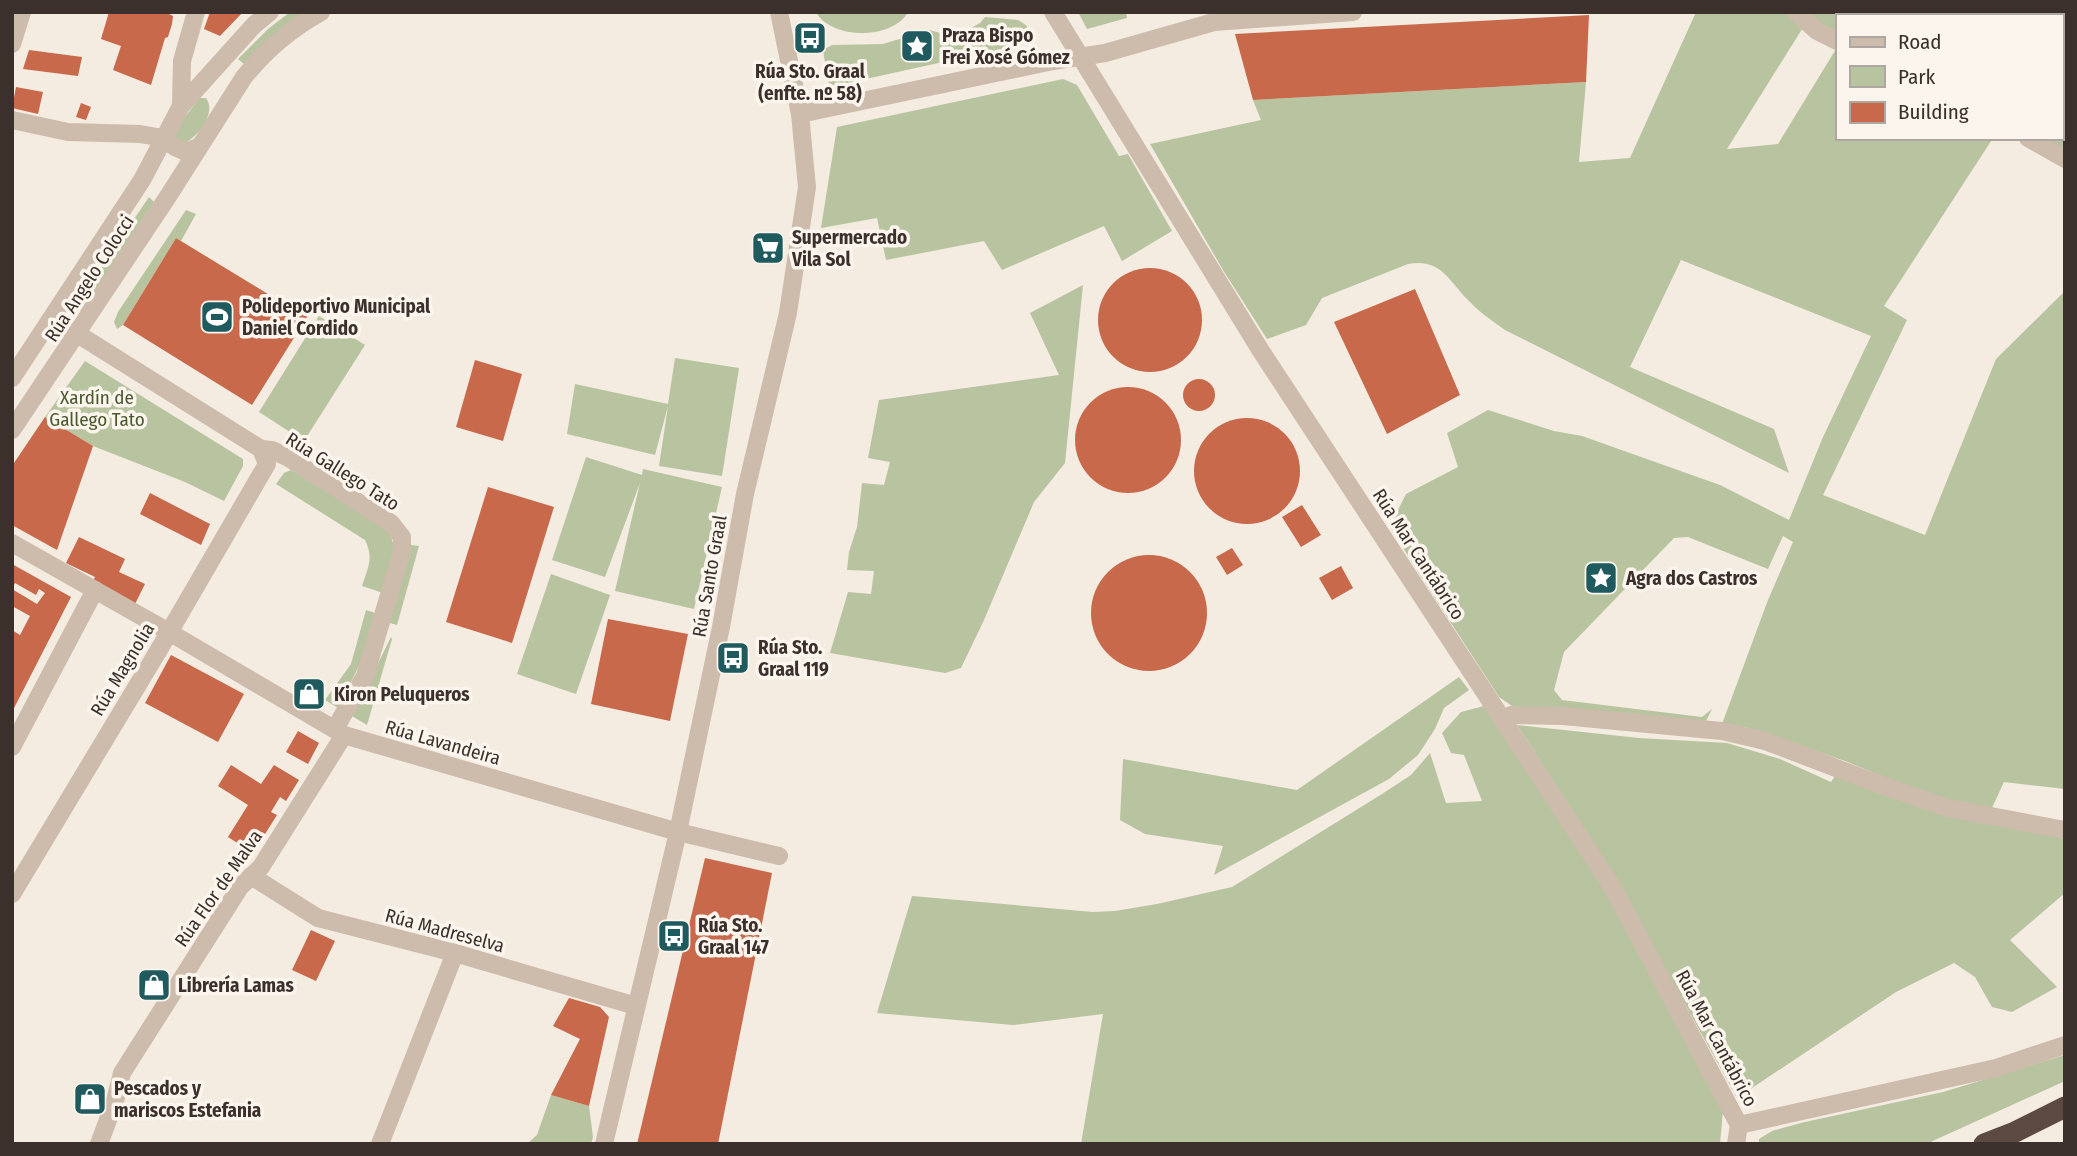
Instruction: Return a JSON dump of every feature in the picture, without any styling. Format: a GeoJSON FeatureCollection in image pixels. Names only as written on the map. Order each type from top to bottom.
{"type":"FeatureCollection","features":[{"type":"Feature","properties":{"kind":"highway"},"geometry":{"type":"LineString","coordinates":[[1990,1142],[2065,1108]]}},
{"type":"Feature","properties":{"kind":"street"},"geometry":{"type":"LineString","coordinates":[[12,44],[22,12]]}},
{"type":"Feature","properties":{"kind":"street"},"geometry":{"type":"LineString","coordinates":[[181,106],[181,61],[196,12]]}},
{"type":"Feature","properties":{"kind":"street","name":"Rúa Angelo Colocci"},"geometry":{"type":"LineString","coordinates":[[12,378],[142,180],[181,106],[254,25],[270,12]]}},
{"type":"Feature","properties":{"kind":"street","name":"Rúa Angelo Colocci"},"geometry":{"type":"LineString","coordinates":[[12,430],[258,59],[307,19],[321,12]]}},
{"type":"Feature","properties":{"kind":"street","name":"Rúa Santo Graal"},"geometry":{"type":"LineString","coordinates":[[604,1144],[678,832],[722,627],[745,494],[788,313],[807,187],[800,114],[779,12]]}},
{"type":"Feature","properties":{"kind":"street","name":"Rúa Mar Cantábrico"},"geometry":{"type":"LineString","coordinates":[[1054,12],[1261,351],[1613,888],[1739,1125]]}},
{"type":"Feature","properties":{"kind":"street"},"geometry":{"type":"LineString","coordinates":[[800,114],[1053,61],[1105,53],[1214,22],[1353,12]]}},
{"type":"Feature","properties":{"kind":"street"},"geometry":{"type":"LineString","coordinates":[[1796,12],[1817,31],[1836,40]]}},
{"type":"Feature","properties":{"kind":"street"},"geometry":{"type":"LineString","coordinates":[[199,85],[217,89],[226,104]]}},
{"type":"Feature","properties":{"kind":"street"},"geometry":{"type":"LineString","coordinates":[[12,120],[68,132],[140,134],[163,138],[186,152],[198,147]]}},
{"type":"Feature","properties":{"kind":"street"},"geometry":{"type":"LineString","coordinates":[[2032,140],[2065,159]]}},
{"type":"Feature","properties":{"kind":"street","name":"Rúa Gallego Tato"},"geometry":{"type":"LineString","coordinates":[[52,318],[264,456],[272,450],[296,462],[391,523],[402,537],[402,551],[365,676],[339,732]]}},
{"type":"Feature","properties":{"kind":"street","name":"Rúa Magnolia"},"geometry":{"type":"LineString","coordinates":[[12,894],[169,632],[264,456]]}},
{"type":"Feature","properties":{"kind":"street","name":"Rúa Lavandeira"},"geometry":{"type":"LineString","coordinates":[[12,543],[339,732],[678,832],[779,856]]}},
{"type":"Feature","properties":{"kind":"street"},"geometry":{"type":"LineString","coordinates":[[12,747],[95,590]]}},
{"type":"Feature","properties":{"kind":"street"},"geometry":{"type":"LineString","coordinates":[[1503,719],[1511,715],[1563,716],[1722,731],[1765,741],[1948,808],[2065,830]]}},
{"type":"Feature","properties":{"kind":"street","name":"Rúa Flor de Malva"},"geometry":{"type":"LineString","coordinates":[[99,1144],[122,1073],[240,887],[261,867],[339,732]]}},
{"type":"Feature","properties":{"kind":"street","name":"Rúa Madreselva"},"geometry":{"type":"LineString","coordinates":[[251,876],[318,918],[455,953],[636,1006]]}},
{"type":"Feature","properties":{"kind":"street"},"geometry":{"type":"LineString","coordinates":[[380,1144],[455,953]]}},
{"type":"Feature","properties":{"kind":"street"},"geometry":{"type":"LineString","coordinates":[[1736,1144],[1739,1125],[1996,1068],[2065,1045]]}},
{"type":"Feature","properties":{"kind":"green space"},"geometry":{"type":"Polygon","coordinates":[[[290,12],[309,12],[244,64],[238,59],[268,29],[290,12]]]}},
{"type":"Feature","properties":{"kind":"green space"},"geometry":{"type":"Polygon","coordinates":[[[816,12],[908,12],[889,28],[862,33],[835,28],[816,12]]]}},
{"type":"Feature","properties":{"kind":"green space"},"geometry":{"type":"Polygon","coordinates":[[[1078,12],[1126,12],[1127,18],[1087,29],[1078,12]]]}},
{"type":"Feature","properties":{"kind":"green space"},"geometry":{"type":"Polygon","coordinates":[[[1696,12],[1789,12],[1804,26],[1727,149],[1778,144],[1836,49],[1836,140],[1992,140],[1884,306],[1907,320],[1823,495],[1925,535],[1996,359],[2065,291],[2065,789],[2004,782],[1991,810],[1928,795],[1845,761],[1748,728],[1722,724],[1768,600],[1793,542],[1783,536],[1768,569],[1688,537],[1674,538],[1564,652],[1554,690],[1562,700],[1702,717],[1712,709],[1704,725],[1512,706],[1499,697],[1390,526],[1406,494],[1458,467],[1447,433],[1488,410],[1554,431],[1582,436],[1720,485],[1789,520],[1823,437],[1871,336],[1681,260],[1630,367],[1774,429],[1789,473],[1505,330],[1474,306],[1444,273],[1429,265],[1408,264],[1322,298],[1306,325],[1267,339],[1223,270],[1150,144],[1261,120],[1253,100],[1586,82],[1579,162],[1630,158],[1696,12]]]}},
{"type":"Feature","properties":{"kind":"green space"},"geometry":{"type":"Polygon","coordinates":[[[1800,12],[2065,12],[2065,151],[2048,140],[2063,140],[2063,14],[1836,14],[1836,34],[1800,12]]]}},
{"type":"Feature","properties":{"kind":"green space"},"geometry":{"type":"Polygon","coordinates":[[[985,17],[1018,20],[1026,25],[1032,38],[1029,43],[834,86],[828,82],[823,50],[832,45],[883,44],[929,30],[948,35],[962,33],[985,17]]]}},
{"type":"Feature","properties":{"kind":"green space"},"geometry":{"type":"Polygon","coordinates":[[[1063,79],[1077,85],[1119,156],[1128,154],[1172,231],[1122,261],[1104,226],[1002,270],[984,241],[886,260],[877,218],[821,228],[837,127],[1063,79]]]}},
{"type":"Feature","properties":{"kind":"green space"},"geometry":{"type":"Polygon","coordinates":[[[199,98],[206,98],[209,104],[208,117],[195,136],[184,144],[179,143],[175,135],[199,98]]]}},
{"type":"Feature","properties":{"kind":"green space"},"geometry":{"type":"Polygon","coordinates":[[[149,197],[154,202],[81,311],[76,310],[75,306],[149,197]]]}},
{"type":"Feature","properties":{"kind":"green space"},"geometry":{"type":"Polygon","coordinates":[[[186,210],[196,214],[181,241],[176,238],[123,325],[117,329],[114,322],[118,312],[186,210]]]}},
{"type":"Feature","properties":{"kind":"green space"},"geometry":{"type":"Polygon","coordinates":[[[1083,285],[1065,463],[1034,502],[961,668],[945,673],[830,653],[848,592],[871,594],[874,571],[847,570],[849,552],[857,527],[862,483],[884,485],[890,462],[868,458],[879,400],[1059,375],[1030,313],[1083,285]]]}},
{"type":"Feature","properties":{"kind":"green space"},"geometry":{"type":"Polygon","coordinates":[[[319,316],[365,345],[304,441],[259,412],[319,316]]]}},
{"type":"Feature","properties":{"kind":"green space"},"geometry":{"type":"Polygon","coordinates":[[[675,358],[739,368],[722,476],[659,466],[668,406],[655,455],[567,434],[575,384],[668,404],[675,358]]]}},
{"type":"Feature","properties":{"kind":"green space","name":"Xardín de Gallego Tato"},"geometry":{"type":"Polygon","coordinates":[[[85,361],[243,459],[243,466],[224,501],[185,482],[93,446],[45,417],[85,361]]]}},
{"type":"Feature","properties":{"kind":"green space"},"geometry":{"type":"Polygon","coordinates":[[[586,457],[642,475],[643,469],[722,487],[694,609],[615,591],[640,483],[605,577],[552,560],[586,457]]]}},
{"type":"Feature","properties":{"kind":"green space"},"geometry":{"type":"Polygon","coordinates":[[[291,470],[383,524],[393,541],[394,557],[383,593],[362,586],[370,557],[365,540],[276,484],[284,473],[291,470]]]}},
{"type":"Feature","properties":{"kind":"green space"},"geometry":{"type":"Polygon","coordinates":[[[411,545],[419,546],[397,625],[386,622],[406,553],[411,545]]]}},
{"type":"Feature","properties":{"kind":"green space"},"geometry":{"type":"Polygon","coordinates":[[[551,574],[610,595],[576,694],[517,674],[551,574]]]}},
{"type":"Feature","properties":{"kind":"green space"},"geometry":{"type":"Polygon","coordinates":[[[366,610],[378,614],[362,660],[338,708],[325,700],[351,664],[366,610]]]}},
{"type":"Feature","properties":{"kind":"green space"},"geometry":{"type":"Polygon","coordinates":[[[391,637],[392,639],[367,725],[352,716],[391,637]]]}},
{"type":"Feature","properties":{"kind":"green space"},"geometry":{"type":"Polygon","coordinates":[[[1459,677],[1469,690],[1444,708],[1435,729],[1418,755],[1389,779],[1214,875],[1223,846],[1145,834],[1120,820],[1123,759],[1297,790],[1459,677]]]}},
{"type":"Feature","properties":{"kind":"green space"},"geometry":{"type":"Polygon","coordinates":[[[1484,706],[1609,895],[1723,1110],[1720,1144],[1081,1144],[1103,1014],[1013,1025],[877,1013],[912,896],[1093,912],[1157,904],[1232,887],[1411,775],[1430,753],[1446,803],[1482,801],[1464,755],[1451,753],[1442,733],[1461,712],[1484,706]]]}},
{"type":"Feature","properties":{"kind":"green space"},"geometry":{"type":"Polygon","coordinates":[[[1517,725],[1639,738],[1727,743],[1780,759],[1831,782],[1837,773],[2055,835],[2065,840],[2065,893],[2010,940],[2057,987],[2012,1012],[1992,1007],[1975,977],[1954,963],[1896,992],[1737,1098],[1611,871],[1517,725]]]}},
{"type":"Feature","properties":{"kind":"green space"},"geometry":{"type":"Polygon","coordinates":[[[2065,1055],[2065,1081],[1926,1144],[1759,1144],[1759,1139],[1772,1131],[1943,1092],[2065,1055]]]}},
{"type":"Feature","properties":{"kind":"green space"},"geometry":{"type":"Polygon","coordinates":[[[551,1095],[589,1106],[593,1137],[591,1144],[527,1144],[537,1135],[551,1095]]]}},
{"type":"Feature","properties":{"kind":"building"},"geometry":{"type":"Polygon","coordinates":[[[109,12],[165,12],[173,16],[151,85],[113,70],[121,46],[101,39],[109,12]]]}},
{"type":"Feature","properties":{"kind":"building"},"geometry":{"type":"Polygon","coordinates":[[[210,12],[243,12],[220,36],[204,29],[210,12]]]}},
{"type":"Feature","properties":{"kind":"building"},"geometry":{"type":"Polygon","coordinates":[[[1589,15],[1586,82],[1253,100],[1235,34],[1589,15]]]}},
{"type":"Feature","properties":{"kind":"building"},"geometry":{"type":"Polygon","coordinates":[[[29,50],[82,57],[78,76],[23,69],[29,50]]]}},
{"type":"Feature","properties":{"kind":"building"},"geometry":{"type":"Polygon","coordinates":[[[16,87],[43,92],[38,114],[12,108],[16,87]]]}},
{"type":"Feature","properties":{"kind":"building"},"geometry":{"type":"Polygon","coordinates":[[[81,103],[91,107],[86,120],[76,117],[81,103]]]}},
{"type":"Feature","properties":{"kind":"building","name":"Polideportivo Municipal Daniel Cordido"},"geometry":{"type":"Polygon","coordinates":[[[176,238],[294,310],[299,301],[312,309],[252,405],[123,325],[176,238]]]}},
{"type":"Feature","properties":{"kind":"building"},"geometry":{"type":"Polygon","coordinates":[[[1150,268],[1170,272],[1187,283],[1198,300],[1202,320],[1198,340],[1187,357],[1170,368],[1150,372],[1130,368],[1113,357],[1102,340],[1098,320],[1102,300],[1113,283],[1130,272],[1150,268]]]}},
{"type":"Feature","properties":{"kind":"building"},"geometry":{"type":"Polygon","coordinates":[[[1415,289],[1460,395],[1387,434],[1334,322],[1415,289]]]}},
{"type":"Feature","properties":{"kind":"building"},"geometry":{"type":"Polygon","coordinates":[[[475,360],[522,374],[503,441],[456,427],[475,360]]]}},
{"type":"Feature","properties":{"kind":"building"},"geometry":{"type":"Polygon","coordinates":[[[1199,379],[1210,384],[1215,395],[1210,406],[1199,411],[1188,406],[1183,395],[1188,384],[1199,379]]]}},
{"type":"Feature","properties":{"kind":"building"},"geometry":{"type":"Polygon","coordinates":[[[1128,387],[1148,391],[1165,403],[1177,420],[1181,440],[1177,460],[1165,477],[1148,489],[1128,493],[1108,489],[1091,477],[1079,460],[1075,440],[1079,420],[1091,403],[1108,391],[1128,387]]]}},
{"type":"Feature","properties":{"kind":"building"},"geometry":{"type":"Polygon","coordinates":[[[45,417],[93,446],[57,550],[12,525],[12,466],[45,417]]]}},
{"type":"Feature","properties":{"kind":"building"},"geometry":{"type":"Polygon","coordinates":[[[1247,418],[1267,422],[1284,434],[1296,451],[1300,471],[1296,491],[1284,508],[1267,520],[1247,524],[1227,520],[1210,508],[1198,491],[1194,471],[1198,451],[1210,434],[1227,422],[1247,418]]]}},
{"type":"Feature","properties":{"kind":"building"},"geometry":{"type":"Polygon","coordinates":[[[488,487],[554,507],[512,643],[446,622],[488,487]]]}},
{"type":"Feature","properties":{"kind":"building"},"geometry":{"type":"Polygon","coordinates":[[[150,493],[210,524],[201,545],[140,514],[150,493]]]}},
{"type":"Feature","properties":{"kind":"building"},"geometry":{"type":"Polygon","coordinates":[[[1302,505],[1321,535],[1301,547],[1282,517],[1302,505]]]}},
{"type":"Feature","properties":{"kind":"building"},"geometry":{"type":"Polygon","coordinates":[[[79,537],[125,559],[119,572],[145,584],[134,606],[91,585],[95,577],[66,563],[79,537]]]}},
{"type":"Feature","properties":{"kind":"building"},"geometry":{"type":"Polygon","coordinates":[[[1232,548],[1243,565],[1227,575],[1216,557],[1232,548]]]}},
{"type":"Feature","properties":{"kind":"building"},"geometry":{"type":"Polygon","coordinates":[[[1149,555],[1171,559],[1190,572],[1203,591],[1207,613],[1203,635],[1190,654],[1171,667],[1149,671],[1127,667],[1108,654],[1095,635],[1091,613],[1095,591],[1108,572],[1127,559],[1149,555]]]}},
{"type":"Feature","properties":{"kind":"building"},"geometry":{"type":"Polygon","coordinates":[[[12,564],[71,597],[12,712],[12,630],[20,635],[30,616],[12,606],[12,589],[37,604],[45,593],[39,589],[36,595],[15,583],[12,588],[12,564]]]}},
{"type":"Feature","properties":{"kind":"building"},"geometry":{"type":"Polygon","coordinates":[[[1341,566],[1353,588],[1332,600],[1319,578],[1341,566]]]}},
{"type":"Feature","properties":{"kind":"building"},"geometry":{"type":"Polygon","coordinates":[[[608,619],[688,634],[670,721],[591,704],[608,619]]]}},
{"type":"Feature","properties":{"kind":"building"},"geometry":{"type":"Polygon","coordinates":[[[171,655],[244,694],[218,742],[145,703],[171,655]]]}},
{"type":"Feature","properties":{"kind":"building"},"geometry":{"type":"Polygon","coordinates":[[[298,731],[319,743],[308,764],[286,752],[298,731]]]}},
{"type":"Feature","properties":{"kind":"building"},"geometry":{"type":"Polygon","coordinates":[[[231,765],[261,784],[274,765],[299,780],[286,801],[280,797],[271,812],[277,815],[253,853],[228,837],[248,805],[218,786],[231,765]]]}},
{"type":"Feature","properties":{"kind":"building"},"geometry":{"type":"Polygon","coordinates":[[[705,858],[772,873],[718,1144],[637,1144],[705,858]]]}},
{"type":"Feature","properties":{"kind":"building"},"geometry":{"type":"Polygon","coordinates":[[[311,930],[335,941],[316,981],[292,970],[311,930]]]}},
{"type":"Feature","properties":{"kind":"building"},"geometry":{"type":"Polygon","coordinates":[[[569,998],[600,1007],[609,1017],[589,1106],[551,1095],[580,1039],[553,1026],[569,998]]]}},
{"type":"Feature","properties":{"kind":"place","name":"Rúa Sto. Graal (enfte. nº 58)"},"geometry":{"type":"Point","coordinates":[810,38]}},
{"type":"Feature","properties":{"kind":"place","name":"Praza Bispo Frei Xosé Gómez"},"geometry":{"type":"Point","coordinates":[917,46]}},
{"type":"Feature","properties":{"kind":"place","name":"Supermercado Vila Sol"},"geometry":{"type":"Point","coordinates":[768,248]}},
{"type":"Feature","properties":{"kind":"place","name":"Polideportivo Municipal Daniel Cordido"},"geometry":{"type":"Point","coordinates":[217,317]}},
{"type":"Feature","properties":{"kind":"place","name":"Agra dos Castros"},"geometry":{"type":"Point","coordinates":[1601,578]}},
{"type":"Feature","properties":{"kind":"place","name":"Rúa Sto. Graal 119"},"geometry":{"type":"Point","coordinates":[733,658]}},
{"type":"Feature","properties":{"kind":"place","name":"Kiron Peluqueros"},"geometry":{"type":"Point","coordinates":[309,694]}},
{"type":"Feature","properties":{"kind":"place","name":"Rúa Sto. Graal 147"},"geometry":{"type":"Point","coordinates":[674,936]}},
{"type":"Feature","properties":{"kind":"place","name":"Librería Lamas"},"geometry":{"type":"Point","coordinates":[154,985]}},
{"type":"Feature","properties":{"kind":"place","name":"Pescados y mariscos Estefania"},"geometry":{"type":"Point","coordinates":[90,1099]}}]}
